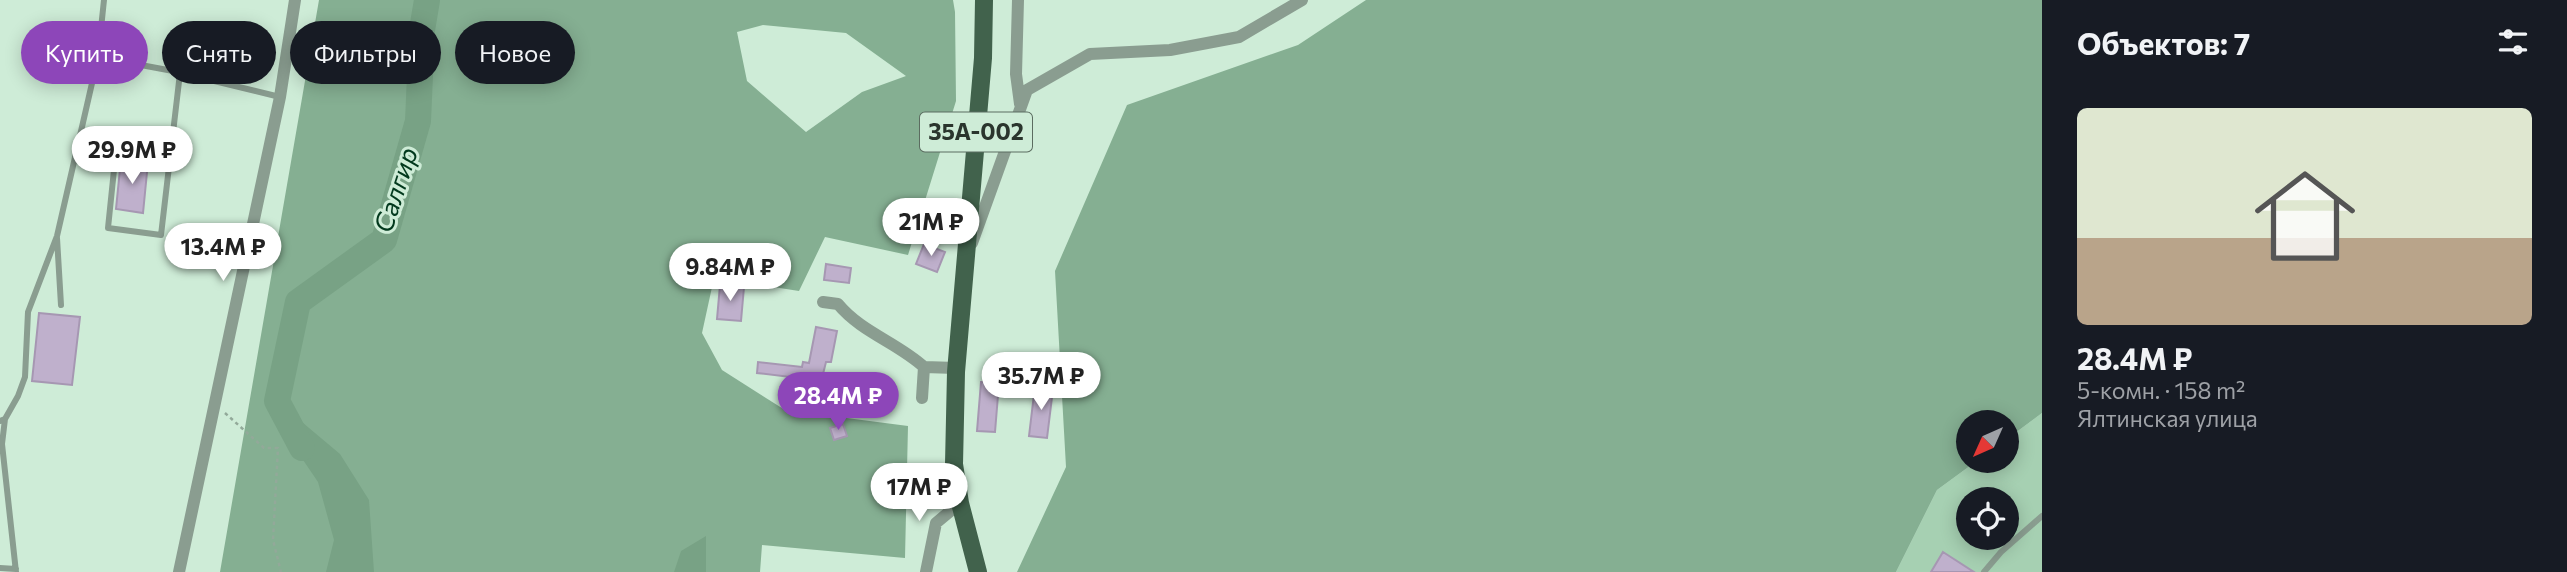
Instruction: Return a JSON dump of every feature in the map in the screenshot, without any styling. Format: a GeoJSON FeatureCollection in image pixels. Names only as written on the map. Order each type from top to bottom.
{"type":"FeatureCollection","features":[{"type":"Feature","properties":{"kind":"main road","name":"35А-002"},"geometry":{"type":"LineString","coordinates":[[978,572],[960,503],[954,464],[956,368],[983,58],[984,0]]}},
{"type":"Feature","properties":{"kind":"street"},"geometry":{"type":"LineString","coordinates":[[179,572],[280,97],[295,0]]}},
{"type":"Feature","properties":{"kind":"street"},"geometry":{"type":"LineString","coordinates":[[1018,0],[1016,74],[1021,108]]}},
{"type":"Feature","properties":{"kind":"street"},"geometry":{"type":"LineString","coordinates":[[965,264],[1027,90],[1090,54],[1170,50],[1239,37],[1302,0]]}},
{"type":"Feature","properties":{"kind":"street"},"geometry":{"type":"LineString","coordinates":[[823,302],[838,304],[850,318],[909,353],[924,367],[956,368]]}},
{"type":"Feature","properties":{"kind":"street"},"geometry":{"type":"LineString","coordinates":[[922,398],[924,367]]}},
{"type":"Feature","properties":{"kind":"street"},"geometry":{"type":"LineString","coordinates":[[926,572],[936,523],[960,503]]}},
{"type":"Feature","properties":{"kind":"lane"},"geometry":{"type":"LineString","coordinates":[[102,21],[104,0]]}},
{"type":"Feature","properties":{"kind":"lane"},"geometry":{"type":"LineString","coordinates":[[0,568],[16,571],[2,444],[3,420],[18,396],[25,377],[29,312],[57,236],[92,84]]}},
{"type":"Feature","properties":{"kind":"lane"},"geometry":{"type":"LineString","coordinates":[[173,138],[118,131],[108,228],[161,235],[173,138],[179,84]]}},
{"type":"Feature","properties":{"kind":"lane"},"geometry":{"type":"LineString","coordinates":[[226,84],[280,97]]}},
{"type":"Feature","properties":{"kind":"lane"},"geometry":{"type":"LineString","coordinates":[[57,236],[61,305]]}},
{"type":"Feature","properties":{"kind":"lane"},"geometry":{"type":"LineString","coordinates":[[1984,572],[2001,552],[2042,516]]}},
{"type":"Feature","properties":{"kind":"path"},"geometry":{"type":"LineString","coordinates":[[215,404],[264,448],[278,448],[273,540],[281,572]]}},
{"type":"Feature","properties":{"kind":"shaded area"},"geometry":{"type":"Polygon","coordinates":[[[319,0],[953,0],[956,101],[908,255],[825,237],[799,291],[714,278],[702,333],[722,370],[785,410],[908,426],[905,558],[762,545],[760,572],[220,572],[304,84],[441,84],[441,21],[315,21],[319,0]],[[763,25],[737,32],[747,81],[806,132],[862,92],[906,76],[846,33],[763,25]]]}},
{"type":"Feature","properties":{"kind":"shaded area"},"geometry":{"type":"Polygon","coordinates":[[[1366,0],[2042,0],[2042,413],[2020,429],[2020,410],[1956,410],[1956,473],[1960,473],[1937,490],[1896,572],[1017,572],[1066,467],[1055,271],[1127,105],[1298,45],[1366,0]]]}},
{"type":"Feature","properties":{"kind":"shaded area"},"geometry":{"type":"Polygon","coordinates":[[[290,412],[340,454],[369,500],[374,572],[326,572],[334,540],[318,482],[280,426],[290,412]]]}},
{"type":"Feature","properties":{"kind":"shaded area"},"geometry":{"type":"Polygon","coordinates":[[[2042,413],[2042,572],[1896,572],[1937,490],[1960,473],[2019,473],[2020,429],[2042,413]]]}},
{"type":"Feature","properties":{"kind":"shaded area"},"geometry":{"type":"Polygon","coordinates":[[[706,536],[706,572],[674,572],[681,551],[706,536]]]}},
{"type":"Feature","properties":{"kind":"building"},"geometry":{"type":"Polygon","coordinates":[[[121,159],[148,162],[143,213],[116,209],[121,159]]]}},
{"type":"Feature","properties":{"kind":"building"},"geometry":{"type":"Polygon","coordinates":[[[924,244],[945,252],[937,272],[916,264],[924,244]]]}},
{"type":"Feature","properties":{"kind":"building"},"geometry":{"type":"Polygon","coordinates":[[[826,264],[851,268],[849,283],[824,280],[826,264]]]}},
{"type":"Feature","properties":{"kind":"building"},"geometry":{"type":"Polygon","coordinates":[[[720,285],[744,287],[741,321],[717,319],[720,285]]]}},
{"type":"Feature","properties":{"kind":"building"},"geometry":{"type":"Polygon","coordinates":[[[39,313],[80,317],[72,385],[32,381],[39,313]]]}},
{"type":"Feature","properties":{"kind":"building"},"geometry":{"type":"Polygon","coordinates":[[[816,327],[837,331],[831,362],[826,362],[819,390],[798,384],[799,378],[757,373],[758,362],[802,367],[803,362],[809,363],[816,327]]]}},
{"type":"Feature","properties":{"kind":"building"},"geometry":{"type":"Polygon","coordinates":[[[1002,355],[1029,358],[1027,380],[1000,376],[1002,355]]]}},
{"type":"Feature","properties":{"kind":"building"},"geometry":{"type":"Polygon","coordinates":[[[981,382],[999,383],[995,432],[977,431],[981,382]]]}},
{"type":"Feature","properties":{"kind":"building"},"geometry":{"type":"Polygon","coordinates":[[[1035,386],[1053,389],[1047,438],[1029,436],[1035,386]]]}},
{"type":"Feature","properties":{"kind":"building"},"geometry":{"type":"Polygon","coordinates":[[[843,424],[847,436],[834,440],[830,428],[843,424]]]}},
{"type":"Feature","properties":{"kind":"building"},"geometry":{"type":"Polygon","coordinates":[[[1943,552],[1974,572],[1931,572],[1943,552]]]}},
{"type":"Feature","properties":{"kind":"waterway","name":"Салгир"},"geometry":{"type":"LineString","coordinates":[[302,448],[277,401],[298,302],[384,240],[418,121],[422,30],[427,0]]}}]}
